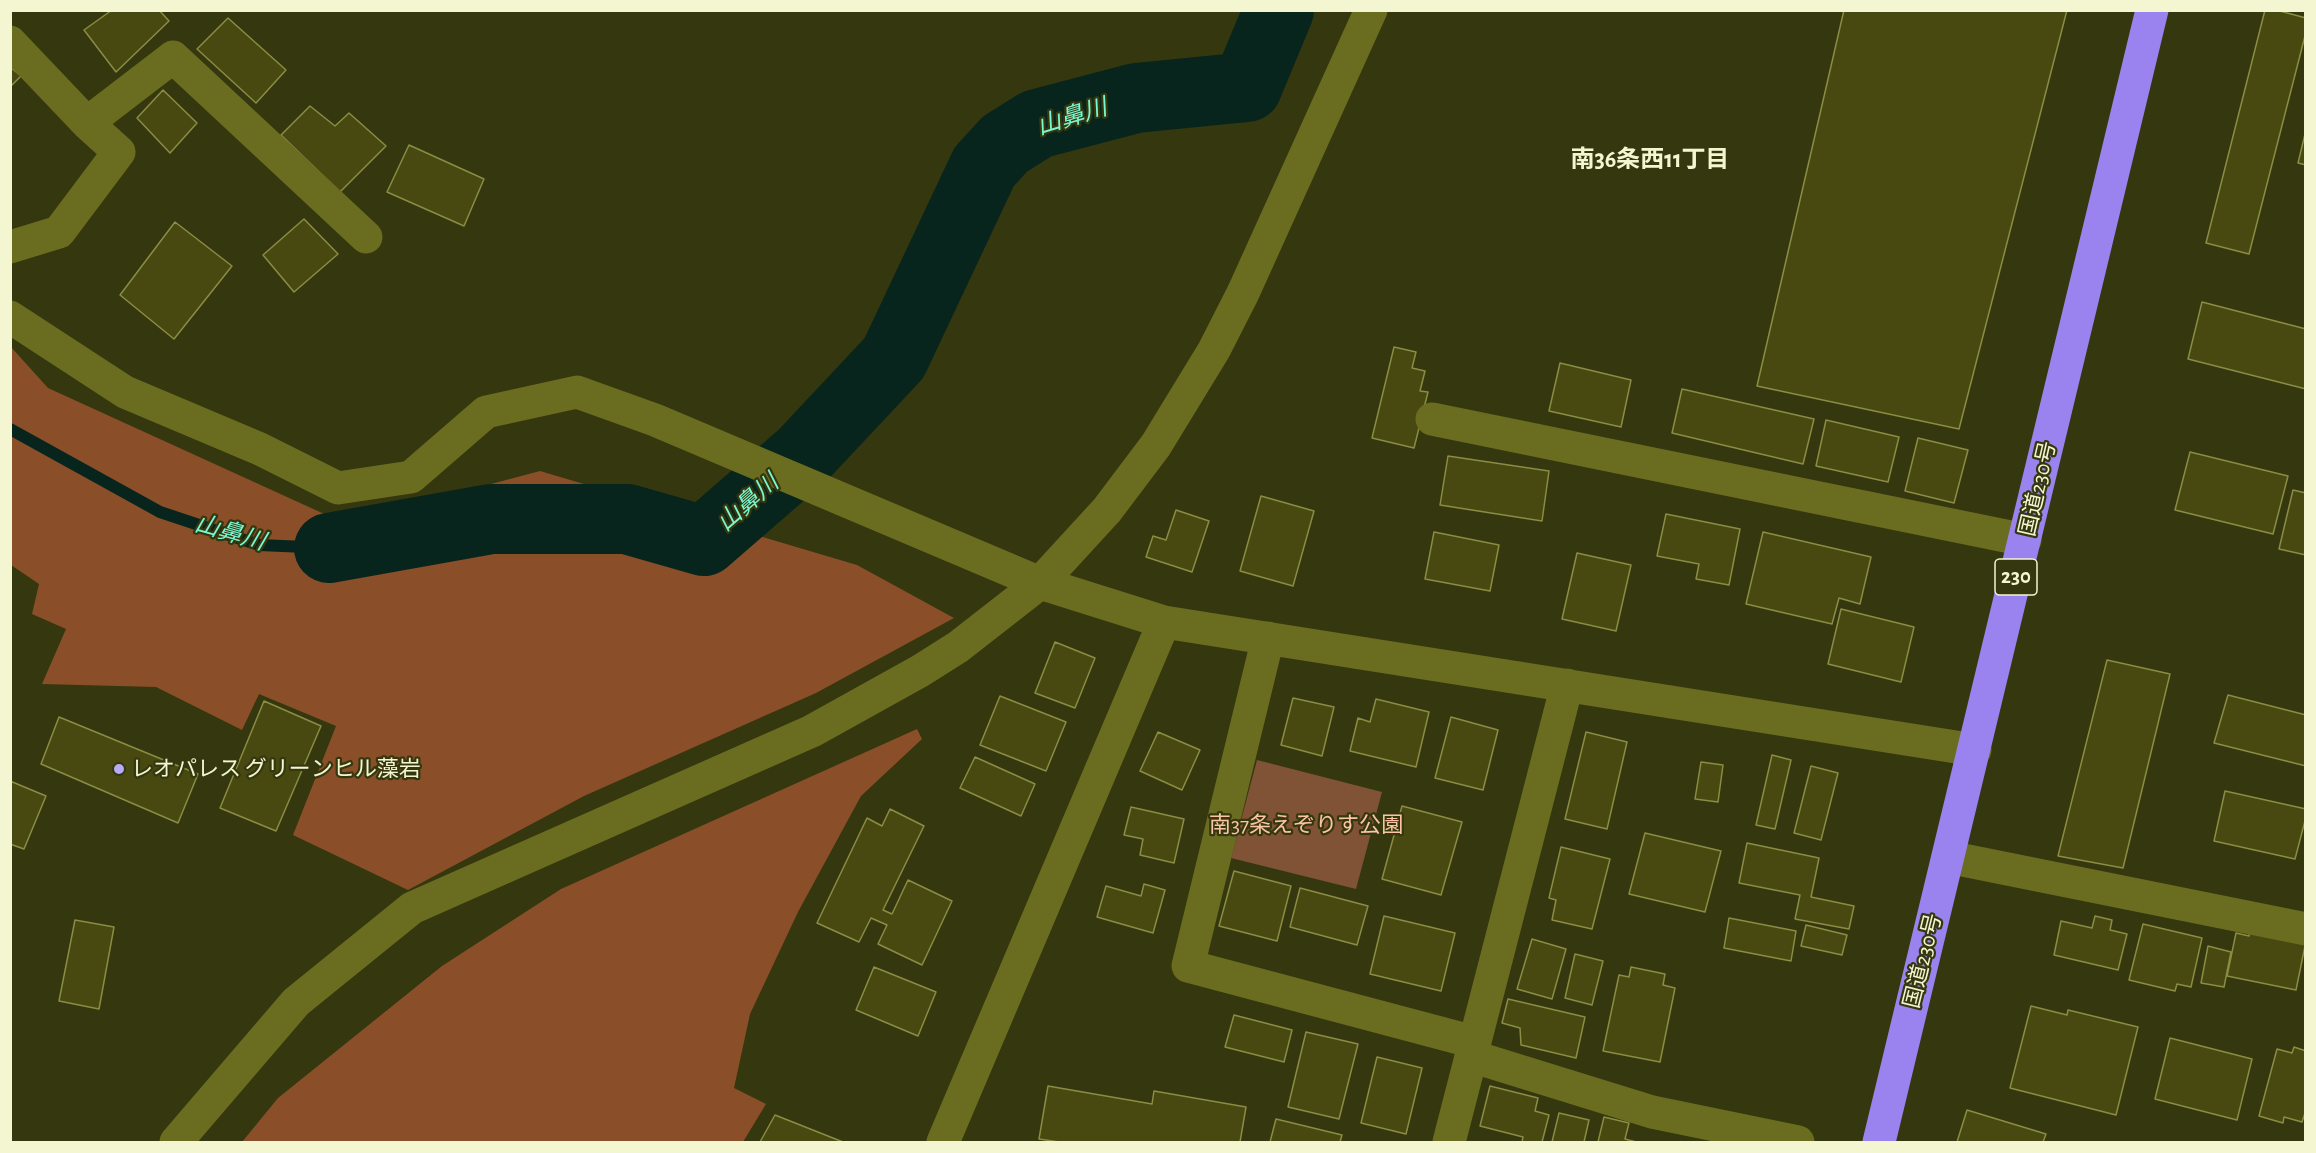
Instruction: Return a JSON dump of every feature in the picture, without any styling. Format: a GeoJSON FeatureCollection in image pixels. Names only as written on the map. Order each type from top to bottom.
{"type":"FeatureCollection","features":[{"type":"Feature","properties":{"kind":"highway","name":"国道230号"},"geometry":{"type":"LineString","coordinates":[[1879,1143],[2152,10]]}},
{"type":"Feature","properties":{"kind":"street"},"geometry":{"type":"LineString","coordinates":[[176,1143],[296,1002],[412,908],[812,731],[920,672],[958,647],[1040,583],[1107,510],[1156,445],[1214,350],[1243,293],[1371,10]]}},
{"type":"Feature","properties":{"kind":"street"},"geometry":{"type":"LineString","coordinates":[[10,42],[87,123],[119,152],[59,232],[10,247]]}},
{"type":"Feature","properties":{"kind":"street"},"geometry":{"type":"LineString","coordinates":[[87,123],[173,57],[366,237]]}},
{"type":"Feature","properties":{"kind":"street"},"geometry":{"type":"LineString","coordinates":[[10,317],[125,392],[260,449],[338,488],[411,477],[486,412],[577,392],[694,436],[1040,583],[1164,622],[1975,750]]}},
{"type":"Feature","properties":{"kind":"street"},"geometry":{"type":"LineString","coordinates":[[1432,419],[2025,540]]}},
{"type":"Feature","properties":{"kind":"street"},"geometry":{"type":"LineString","coordinates":[[943,1143],[1164,622]]}},
{"type":"Feature","properties":{"kind":"street"},"geometry":{"type":"LineString","coordinates":[[1268,638],[1188,966],[1473,1049],[1652,1112],[1798,1143]]}},
{"type":"Feature","properties":{"kind":"street"},"geometry":{"type":"LineString","coordinates":[[1449,1143],[1567,685]]}},
{"type":"Feature","properties":{"kind":"street"},"geometry":{"type":"LineString","coordinates":[[1948,857],[2306,929]]}},
{"type":"Feature","properties":{"kind":"green space","name":"南37条えぞりす公園"},"geometry":{"type":"Polygon","coordinates":[[[1257,760],[1382,792],[1356,889],[1231,858],[1257,760]]]}},
{"type":"Feature","properties":{"kind":"shaded area"},"geometry":{"type":"Polygon","coordinates":[[[11,347],[48,388],[344,523],[540,471],[857,565],[954,618],[816,693],[584,796],[408,890],[293,835],[336,726],[259,694],[242,730],[156,687],[42,684],[66,629],[32,614],[39,584],[11,565],[11,347]]]}},
{"type":"Feature","properties":{"kind":"shaded area"},"geometry":{"type":"Polygon","coordinates":[[[917,729],[922,739],[861,796],[798,912],[750,1014],[734,1088],[766,1104],[743,1142],[242,1142],[278,1098],[442,966],[561,889],[917,729]]]}},
{"type":"Feature","properties":{"kind":"building"},"geometry":{"type":"Polygon","coordinates":[[[112,10],[159,10],[169,21],[116,72],[84,30],[112,10]]]}},
{"type":"Feature","properties":{"kind":"building"},"geometry":{"type":"Polygon","coordinates":[[[1844,10],[2067,10],[1959,429],[1757,386],[1844,10]]]}},
{"type":"Feature","properties":{"kind":"building"},"geometry":{"type":"Polygon","coordinates":[[[2265,10],[2276,10],[2306,18],[2306,32],[2249,254],[2206,243],[2265,10]]]}},
{"type":"Feature","properties":{"kind":"building"},"geometry":{"type":"Polygon","coordinates":[[[228,18],[286,70],[256,103],[197,49],[228,18]]]}},
{"type":"Feature","properties":{"kind":"building"},"geometry":{"type":"Polygon","coordinates":[[[10,67],[21,76],[10,87],[10,67]]]}},
{"type":"Feature","properties":{"kind":"building"},"geometry":{"type":"Polygon","coordinates":[[[163,90],[197,123],[170,153],[137,118],[163,90]]]}},
{"type":"Feature","properties":{"kind":"building"},"geometry":{"type":"Polygon","coordinates":[[[310,106],[335,126],[349,113],[386,146],[340,192],[281,135],[310,106]]]}},
{"type":"Feature","properties":{"kind":"building"},"geometry":{"type":"Polygon","coordinates":[[[2306,130],[2306,165],[2298,163],[2306,130]]]}},
{"type":"Feature","properties":{"kind":"building"},"geometry":{"type":"Polygon","coordinates":[[[409,145],[484,179],[464,226],[387,192],[409,145]]]}},
{"type":"Feature","properties":{"kind":"building"},"geometry":{"type":"Polygon","coordinates":[[[304,219],[338,254],[294,292],[263,255],[304,219]]]}},
{"type":"Feature","properties":{"kind":"building"},"geometry":{"type":"Polygon","coordinates":[[[175,222],[232,266],[174,339],[120,295],[175,222]]]}},
{"type":"Feature","properties":{"kind":"building"},"geometry":{"type":"Polygon","coordinates":[[[2202,302],[2306,329],[2306,389],[2188,359],[2202,302]]]}},
{"type":"Feature","properties":{"kind":"building"},"geometry":{"type":"Polygon","coordinates":[[[1394,347],[1416,352],[1412,368],[1425,371],[1420,391],[1428,392],[1414,448],[1372,438],[1394,347]]]}},
{"type":"Feature","properties":{"kind":"building"},"geometry":{"type":"Polygon","coordinates":[[[1560,363],[1631,380],[1621,427],[1549,411],[1560,363]]]}},
{"type":"Feature","properties":{"kind":"building"},"geometry":{"type":"Polygon","coordinates":[[[1682,389],[1814,419],[1803,464],[1672,433],[1682,389]]]}},
{"type":"Feature","properties":{"kind":"building"},"geometry":{"type":"Polygon","coordinates":[[[1826,420],[1899,437],[1888,482],[1816,466],[1826,420]]]}},
{"type":"Feature","properties":{"kind":"building"},"geometry":{"type":"Polygon","coordinates":[[[1918,438],[1968,450],[1954,503],[1905,491],[1918,438]]]}},
{"type":"Feature","properties":{"kind":"building"},"geometry":{"type":"Polygon","coordinates":[[[2190,452],[2288,476],[2273,534],[2175,510],[2190,452]]]}},
{"type":"Feature","properties":{"kind":"building"},"geometry":{"type":"Polygon","coordinates":[[[1448,456],[1549,471],[1542,521],[1440,505],[1448,456]]]}},
{"type":"Feature","properties":{"kind":"building"},"geometry":{"type":"Polygon","coordinates":[[[2293,490],[2306,493],[2306,555],[2279,549],[2293,490]]]}},
{"type":"Feature","properties":{"kind":"building"},"geometry":{"type":"Polygon","coordinates":[[[1261,496],[1314,511],[1293,586],[1240,571],[1261,496]]]}},
{"type":"Feature","properties":{"kind":"building"},"geometry":{"type":"Polygon","coordinates":[[[1176,510],[1209,521],[1192,572],[1146,557],[1153,536],[1166,540],[1176,510]]]}},
{"type":"Feature","properties":{"kind":"building"},"geometry":{"type":"Polygon","coordinates":[[[1666,514],[1740,529],[1729,585],[1696,579],[1699,564],[1657,556],[1666,514]]]}},
{"type":"Feature","properties":{"kind":"building"},"geometry":{"type":"Polygon","coordinates":[[[1434,532],[1499,545],[1490,591],[1425,579],[1434,532]]]}},
{"type":"Feature","properties":{"kind":"building"},"geometry":{"type":"Polygon","coordinates":[[[1763,532],[1871,557],[1860,604],[1839,598],[1832,624],[1746,604],[1763,532]]]}},
{"type":"Feature","properties":{"kind":"building"},"geometry":{"type":"Polygon","coordinates":[[[1577,553],[1631,565],[1616,631],[1562,619],[1577,553]]]}},
{"type":"Feature","properties":{"kind":"building"},"geometry":{"type":"Polygon","coordinates":[[[1841,609],[1914,627],[1901,682],[1828,664],[1841,609]]]}},
{"type":"Feature","properties":{"kind":"building"},"geometry":{"type":"Polygon","coordinates":[[[1055,642],[1095,658],[1075,708],[1035,693],[1055,642]]]}},
{"type":"Feature","properties":{"kind":"building"},"geometry":{"type":"Polygon","coordinates":[[[2107,660],[2170,674],[2123,868],[2058,856],[2107,660]]]}},
{"type":"Feature","properties":{"kind":"building"},"geometry":{"type":"Polygon","coordinates":[[[2228,695],[2306,715],[2306,766],[2214,743],[2228,695]]]}},
{"type":"Feature","properties":{"kind":"building"},"geometry":{"type":"Polygon","coordinates":[[[1000,696],[1066,722],[1046,771],[980,745],[1000,696]]]}},
{"type":"Feature","properties":{"kind":"building"},"geometry":{"type":"Polygon","coordinates":[[[1293,698],[1334,707],[1322,756],[1281,745],[1293,698]]]}},
{"type":"Feature","properties":{"kind":"building"},"geometry":{"type":"Polygon","coordinates":[[[1376,699],[1429,712],[1416,767],[1350,751],[1358,718],[1370,722],[1376,699]]]}},
{"type":"Feature","properties":{"kind":"building"},"geometry":{"type":"Polygon","coordinates":[[[264,701],[321,726],[276,831],[220,808],[264,701]]]}},
{"type":"Feature","properties":{"kind":"building","name":"レオパレス グリーンヒル藻岩"},"geometry":{"type":"Polygon","coordinates":[[[59,717],[198,774],[178,823],[41,764],[59,717]]]}},
{"type":"Feature","properties":{"kind":"building"},"geometry":{"type":"Polygon","coordinates":[[[1451,717],[1498,730],[1483,790],[1435,778],[1451,717]]]}},
{"type":"Feature","properties":{"kind":"building"},"geometry":{"type":"Polygon","coordinates":[[[1158,732],[1200,750],[1182,790],[1140,771],[1158,732]]]}},
{"type":"Feature","properties":{"kind":"building"},"geometry":{"type":"Polygon","coordinates":[[[1586,732],[1627,742],[1607,829],[1565,819],[1586,732]]]}},
{"type":"Feature","properties":{"kind":"building"},"geometry":{"type":"Polygon","coordinates":[[[1772,755],[1791,760],[1775,829],[1756,825],[1772,755]]]}},
{"type":"Feature","properties":{"kind":"building"},"geometry":{"type":"Polygon","coordinates":[[[975,757],[1035,784],[1021,816],[960,788],[975,757]]]}},
{"type":"Feature","properties":{"kind":"building"},"geometry":{"type":"Polygon","coordinates":[[[1701,762],[1723,765],[1718,802],[1695,799],[1701,762]]]}},
{"type":"Feature","properties":{"kind":"building"},"geometry":{"type":"Polygon","coordinates":[[[1811,766],[1838,773],[1821,840],[1794,833],[1811,766]]]}},
{"type":"Feature","properties":{"kind":"building"},"geometry":{"type":"Polygon","coordinates":[[[10,781],[46,796],[24,849],[10,844],[10,781]]]}},
{"type":"Feature","properties":{"kind":"building"},"geometry":{"type":"Polygon","coordinates":[[[2225,791],[2306,809],[2295,859],[2214,841],[2225,791]]]}},
{"type":"Feature","properties":{"kind":"building"},"geometry":{"type":"Polygon","coordinates":[[[1402,806],[1462,822],[1441,895],[1382,879],[1402,806]]]}},
{"type":"Feature","properties":{"kind":"building"},"geometry":{"type":"Polygon","coordinates":[[[1131,807],[1184,819],[1174,863],[1140,855],[1143,839],[1124,835],[1131,807]]]}},
{"type":"Feature","properties":{"kind":"building"},"geometry":{"type":"Polygon","coordinates":[[[890,809],[924,826],[883,910],[892,914],[908,880],[952,901],[922,965],[878,944],[887,925],[871,918],[859,942],[817,923],[867,818],[882,826],[890,809]]]}},
{"type":"Feature","properties":{"kind":"building"},"geometry":{"type":"Polygon","coordinates":[[[1645,833],[1721,851],[1705,912],[1629,894],[1645,833]]]}},
{"type":"Feature","properties":{"kind":"building"},"geometry":{"type":"Polygon","coordinates":[[[1747,843],[1819,858],[1811,897],[1854,906],[1849,929],[1795,919],[1800,895],[1739,883],[1747,843]]]}},
{"type":"Feature","properties":{"kind":"building"},"geometry":{"type":"Polygon","coordinates":[[[1561,847],[1610,859],[1592,929],[1552,920],[1556,900],[1549,898],[1561,847]]]}},
{"type":"Feature","properties":{"kind":"building"},"geometry":{"type":"Polygon","coordinates":[[[1234,871],[1291,886],[1277,941],[1219,926],[1234,871]]]}},
{"type":"Feature","properties":{"kind":"building"},"geometry":{"type":"Polygon","coordinates":[[[1144,884],[1165,890],[1153,933],[1097,917],[1106,886],[1141,896],[1144,884]]]}},
{"type":"Feature","properties":{"kind":"building"},"geometry":{"type":"Polygon","coordinates":[[[1300,888],[1368,906],[1357,945],[1290,927],[1300,888]]]}},
{"type":"Feature","properties":{"kind":"building"},"geometry":{"type":"Polygon","coordinates":[[[1384,916],[1455,933],[1441,991],[1370,974],[1384,916]]]}},
{"type":"Feature","properties":{"kind":"building"},"geometry":{"type":"Polygon","coordinates":[[[2095,916],[2112,920],[2110,930],[2127,934],[2118,970],[2054,955],[2061,921],[2092,928],[2095,916]]]}},
{"type":"Feature","properties":{"kind":"building"},"geometry":{"type":"Polygon","coordinates":[[[1729,918],[1796,931],[1791,961],[1724,948],[1729,918]]]}},
{"type":"Feature","properties":{"kind":"building"},"geometry":{"type":"Polygon","coordinates":[[[75,920],[114,927],[99,1009],[59,1001],[75,920]]]}},
{"type":"Feature","properties":{"kind":"building"},"geometry":{"type":"Polygon","coordinates":[[[2143,924],[2202,938],[2191,987],[2177,984],[2175,991],[2129,980],[2143,924]]]}},
{"type":"Feature","properties":{"kind":"building"},"geometry":{"type":"Polygon","coordinates":[[[1806,925],[1847,935],[1842,955],[1801,946],[1806,925]]]}},
{"type":"Feature","properties":{"kind":"building"},"geometry":{"type":"Polygon","coordinates":[[[2250,929],[2306,941],[2296,990],[2227,976],[2236,933],[2249,936],[2250,929]]]}},
{"type":"Feature","properties":{"kind":"building"},"geometry":{"type":"Polygon","coordinates":[[[1532,939],[1566,949],[1552,999],[1517,989],[1532,939]]]}},
{"type":"Feature","properties":{"kind":"building"},"geometry":{"type":"Polygon","coordinates":[[[2208,946],[2231,952],[2224,987],[2201,983],[2208,946]]]}},
{"type":"Feature","properties":{"kind":"building"},"geometry":{"type":"Polygon","coordinates":[[[1575,954],[1603,961],[1592,1005],[1565,998],[1575,954]]]}},
{"type":"Feature","properties":{"kind":"building"},"geometry":{"type":"Polygon","coordinates":[[[874,967],[936,992],[918,1036],[856,1010],[874,967]]]}},
{"type":"Feature","properties":{"kind":"building"},"geometry":{"type":"Polygon","coordinates":[[[1631,967],[1665,974],[1663,985],[1675,988],[1660,1062],[1603,1051],[1619,975],[1629,977],[1631,967]]]}},
{"type":"Feature","properties":{"kind":"building"},"geometry":{"type":"Polygon","coordinates":[[[1508,999],[1585,1017],[1576,1058],[1521,1045],[1520,1028],[1502,1023],[1508,999]]]}},
{"type":"Feature","properties":{"kind":"building"},"geometry":{"type":"Polygon","coordinates":[[[2031,1006],[2067,1015],[2068,1010],[2138,1027],[2116,1115],[2010,1088],[2031,1006]]]}},
{"type":"Feature","properties":{"kind":"building"},"geometry":{"type":"Polygon","coordinates":[[[1234,1015],[1292,1030],[1284,1062],[1225,1047],[1234,1015]]]}},
{"type":"Feature","properties":{"kind":"building"},"geometry":{"type":"Polygon","coordinates":[[[1306,1032],[1358,1044],[1339,1119],[1288,1107],[1306,1032]]]}},
{"type":"Feature","properties":{"kind":"building"},"geometry":{"type":"Polygon","coordinates":[[[2170,1038],[2252,1059],[2237,1120],[2155,1099],[2170,1038]]]}},
{"type":"Feature","properties":{"kind":"building"},"geometry":{"type":"Polygon","coordinates":[[[2294,1047],[2306,1051],[2306,1110],[2302,1122],[2284,1117],[2283,1123],[2259,1116],[2277,1049],[2292,1053],[2294,1047]]]}},
{"type":"Feature","properties":{"kind":"building"},"geometry":{"type":"Polygon","coordinates":[[[1377,1057],[1422,1068],[1406,1134],[1361,1123],[1377,1057]]]}},
{"type":"Feature","properties":{"kind":"building"},"geometry":{"type":"Polygon","coordinates":[[[1048,1086],[1152,1104],[1154,1091],[1246,1107],[1240,1142],[1059,1142],[1039,1139],[1048,1086]]]}},
{"type":"Feature","properties":{"kind":"building"},"geometry":{"type":"Polygon","coordinates":[[[1490,1086],[1538,1098],[1535,1111],[1549,1115],[1542,1142],[1522,1142],[1523,1137],[1480,1126],[1490,1086]]]}},
{"type":"Feature","properties":{"kind":"building"},"geometry":{"type":"Polygon","coordinates":[[[1967,1110],[2046,1134],[2043,1142],[1957,1142],[1967,1110]]]}},
{"type":"Feature","properties":{"kind":"building"},"geometry":{"type":"Polygon","coordinates":[[[1559,1113],[1589,1120],[1584,1142],[1552,1142],[1559,1113]]]}},
{"type":"Feature","properties":{"kind":"building"},"geometry":{"type":"Polygon","coordinates":[[[775,1115],[843,1142],[760,1142],[775,1115]]]}},
{"type":"Feature","properties":{"kind":"building"},"geometry":{"type":"Polygon","coordinates":[[[1604,1117],[1629,1123],[1625,1139],[1636,1142],[1598,1142],[1604,1117]]]}},
{"type":"Feature","properties":{"kind":"building"},"geometry":{"type":"Polygon","coordinates":[[[1276,1119],[1342,1135],[1340,1142],[1270,1142],[1276,1119]]]}},
{"type":"Feature","properties":{"kind":"waterway","name":"山鼻川"},"geometry":{"type":"LineString","coordinates":[[329,548],[491,519],[627,519],[704,541],[803,455],[894,358],[984,167],[1005,144],[1037,124],[1136,98],[1247,87],[1279,10]]}},
{"type":"Feature","properties":{"kind":"waterway","name":"山鼻川"},"geometry":{"type":"LineString","coordinates":[[10,429],[160,512],[259,545],[329,548]]}},
{"type":"Feature","properties":{"kind":"place","name":"レオパレス グリーンヒル藻岩"},"geometry":{"type":"Point","coordinates":[119,769]}},
{"type":"Feature","properties":{"kind":"district","name":"南36条西11丁目"},"geometry":{"type":"Point","coordinates":[1650,160]}}]}
